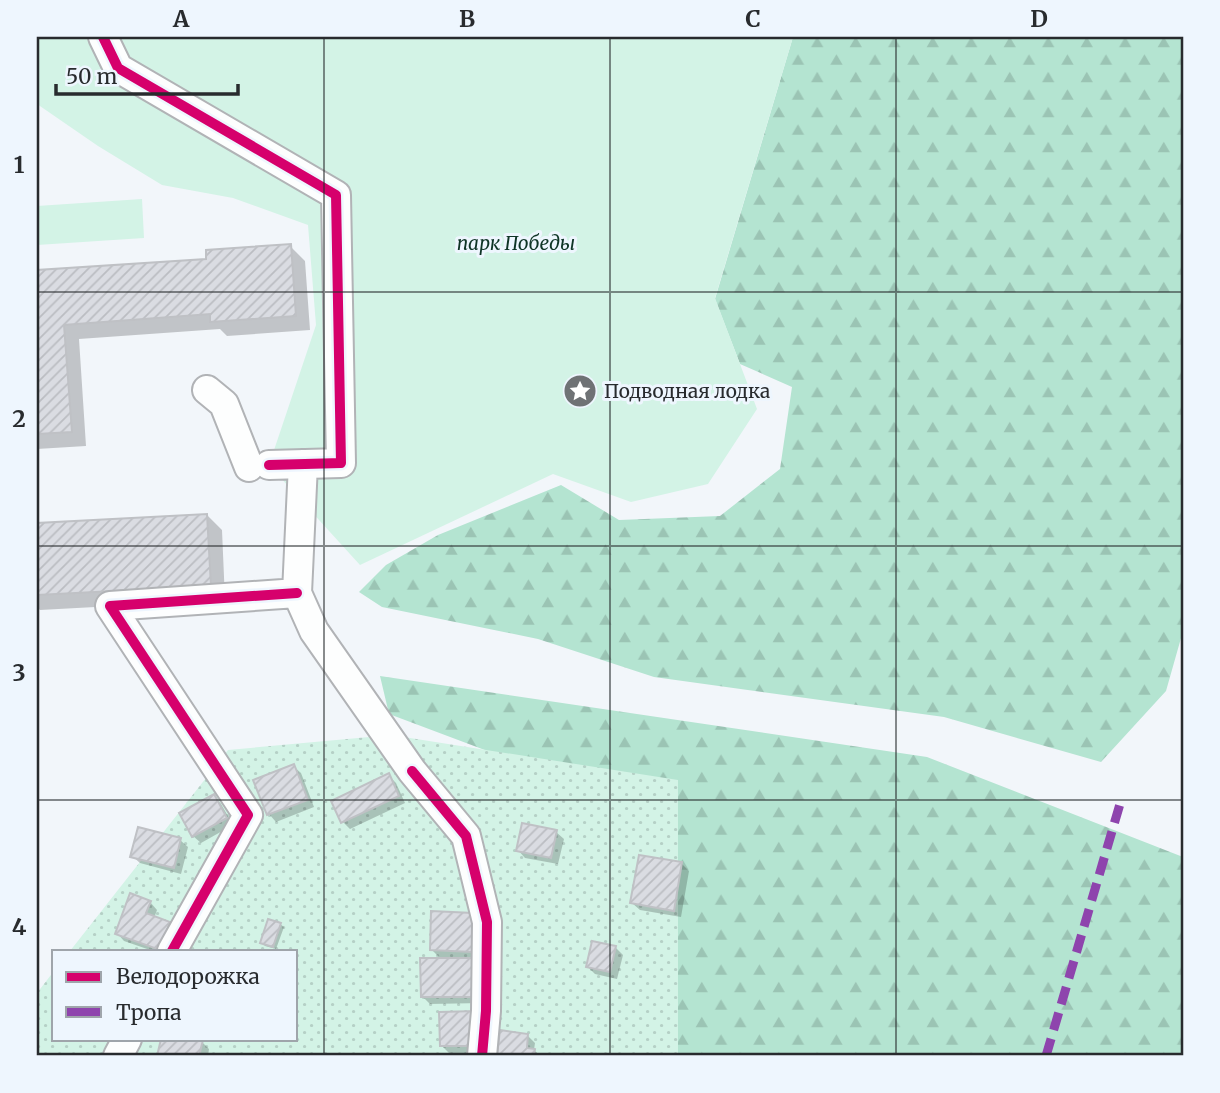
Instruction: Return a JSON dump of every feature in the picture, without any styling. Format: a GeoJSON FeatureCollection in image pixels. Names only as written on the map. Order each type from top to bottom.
{"type":"FeatureCollection","features":[{"type":"Feature","properties":{"kind":"street"},"geometry":{"type":"LineString","coordinates":[[103,37],[118,68],[336,195],[341,463],[259,466],[224,404],[206,390]]}},
{"type":"Feature","properties":{"kind":"street"},"geometry":{"type":"LineString","coordinates":[[303,464],[297,593],[314,631],[412,771],[466,836],[487,922],[486,1011],[482,1056]]}},
{"type":"Feature","properties":{"kind":"street"},"geometry":{"type":"LineString","coordinates":[[173,950],[248,816],[110,606],[297,593]]}},
{"type":"Feature","properties":{"kind":"street"},"geometry":{"type":"LineString","coordinates":[[118,1056],[126,1040]]}},
{"type":"Feature","properties":{"kind":"green space","name":"парк Победы"},"geometry":{"type":"Polygon","coordinates":[[[37,37],[793,37],[715,298],[757,409],[708,484],[631,502],[553,474],[360,565],[269,465],[316,325],[308,225],[233,198],[162,185],[37,104],[37,37]]]}},
{"type":"Feature","properties":{"kind":"green space"},"geometry":{"type":"Polygon","coordinates":[[[793,37],[1183,37],[1183,631],[1166,691],[1101,762],[944,717],[654,677],[538,639],[382,607],[359,592],[386,565],[438,535],[561,485],[619,520],[720,516],[780,469],[792,387],[740,364],[715,299],[793,37]]]}},
{"type":"Feature","properties":{"kind":"green space"},"geometry":{"type":"Polygon","coordinates":[[[142,199],[144,238],[37,245],[37,206],[142,199]]]}},
{"type":"Feature","properties":{"kind":"green space"},"geometry":{"type":"Polygon","coordinates":[[[380,676],[927,757],[1183,857],[1183,1056],[652,1056],[626,803],[389,714],[380,676]]]}},
{"type":"Feature","properties":{"kind":"green space"},"geometry":{"type":"Polygon","coordinates":[[[391,735],[678,780],[678,1056],[37,1056],[37,993],[52,974],[52,1040],[298,1040],[298,950],[71,950],[228,750],[391,735]]]}},
{"type":"Feature","properties":{"kind":"building"},"geometry":{"type":"Polygon","coordinates":[[[291,244],[296,316],[210,322],[210,314],[64,325],[72,432],[37,434],[37,270],[206,259],[206,250],[291,244]]]}},
{"type":"Feature","properties":{"kind":"building"},"geometry":{"type":"Polygon","coordinates":[[[207,514],[211,586],[37,595],[37,523],[207,514]]]}},
{"type":"Feature","properties":{"kind":"building"},"geometry":{"type":"Polygon","coordinates":[[[294,764],[308,800],[267,815],[253,780],[294,764]]]}},
{"type":"Feature","properties":{"kind":"building"},"geometry":{"type":"Polygon","coordinates":[[[389,773],[399,796],[341,823],[331,801],[389,773]]]}},
{"type":"Feature","properties":{"kind":"building"},"geometry":{"type":"Polygon","coordinates":[[[214,794],[227,818],[192,837],[179,813],[214,794]]]}},
{"type":"Feature","properties":{"kind":"building"},"geometry":{"type":"Polygon","coordinates":[[[522,823],[557,830],[551,858],[516,851],[522,823]]]}},
{"type":"Feature","properties":{"kind":"building"},"geometry":{"type":"Polygon","coordinates":[[[138,827],[181,838],[174,868],[130,857],[138,827]]]}},
{"type":"Feature","properties":{"kind":"building"},"geometry":{"type":"Polygon","coordinates":[[[639,855],[682,862],[674,911],[630,903],[639,855]]]}},
{"type":"Feature","properties":{"kind":"building"},"geometry":{"type":"Polygon","coordinates":[[[130,893],[151,901],[146,913],[170,922],[160,950],[115,934],[130,893]]]}},
{"type":"Feature","properties":{"kind":"building"},"geometry":{"type":"Polygon","coordinates":[[[431,911],[473,913],[472,952],[430,950],[431,911]]]}},
{"type":"Feature","properties":{"kind":"building"},"geometry":{"type":"Polygon","coordinates":[[[268,919],[281,923],[273,947],[260,943],[268,919]]]}},
{"type":"Feature","properties":{"kind":"building"},"geometry":{"type":"Polygon","coordinates":[[[592,941],[616,946],[610,972],[586,967],[592,941]]]}},
{"type":"Feature","properties":{"kind":"building"},"geometry":{"type":"Polygon","coordinates":[[[420,958],[475,958],[475,997],[421,997],[420,958]]]}},
{"type":"Feature","properties":{"kind":"building"},"geometry":{"type":"Polygon","coordinates":[[[476,1011],[476,1046],[440,1046],[439,1012],[476,1011]]]}},
{"type":"Feature","properties":{"kind":"building"},"geometry":{"type":"Polygon","coordinates":[[[500,1030],[528,1034],[527,1048],[535,1049],[534,1056],[497,1056],[500,1030]]]}},
{"type":"Feature","properties":{"kind":"building"},"geometry":{"type":"Polygon","coordinates":[[[161,1040],[203,1040],[199,1056],[157,1056],[161,1040]]]}},
{"type":"Feature","properties":{"kind":"marked path"},"geometry":{"type":"LineString","coordinates":[[1046,1056],[1120,804]]}},
{"type":"Feature","properties":{"kind":"cycle path"},"geometry":{"type":"LineString","coordinates":[[103,37],[118,68],[336,195],[341,463],[269,465]]}},
{"type":"Feature","properties":{"kind":"cycle path"},"geometry":{"type":"LineString","coordinates":[[173,950],[248,815],[110,606],[297,593]]}},
{"type":"Feature","properties":{"kind":"cycle path"},"geometry":{"type":"LineString","coordinates":[[412,771],[466,836],[487,922],[486,1011],[482,1056]]}},
{"type":"Feature","properties":{"kind":"place","name":"Подводная лодка"},"geometry":{"type":"Point","coordinates":[580,391]}}]}
